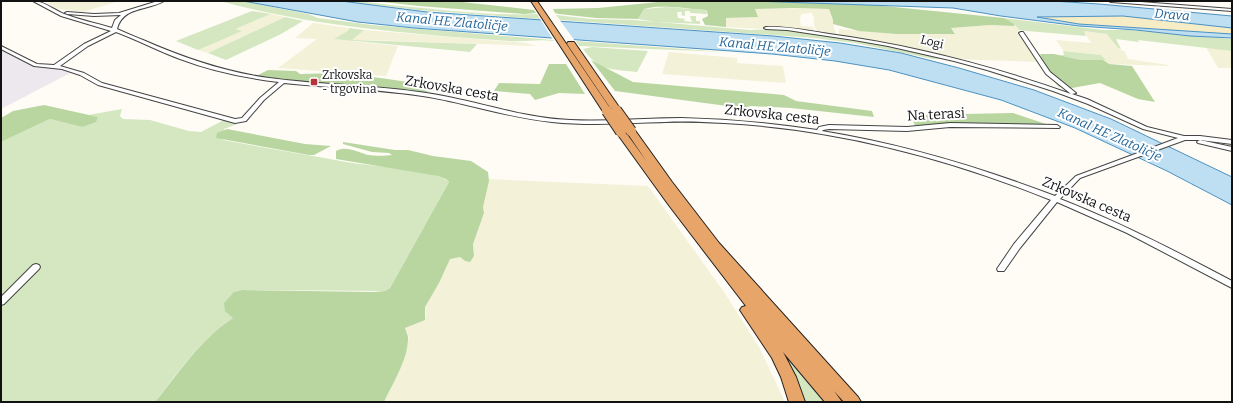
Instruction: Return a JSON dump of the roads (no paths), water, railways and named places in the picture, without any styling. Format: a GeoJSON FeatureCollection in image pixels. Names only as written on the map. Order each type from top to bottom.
{"type":"FeatureCollection","features":[{"type":"Feature","properties":{"kind":"highway"},"geometry":{"type":"LineString","coordinates":[[534,1],[594,92],[612,111],[626,131],[678,212],[776,335],[834,402]]}},
{"type":"Feature","properties":{"kind":"highway"},"geometry":{"type":"LineString","coordinates":[[541,1],[605,94],[612,111]]}},
{"type":"Feature","properties":{"kind":"highway"},"geometry":{"type":"LineString","coordinates":[[626,131],[716,246],[788,330],[853,402]]}},
{"type":"Feature","properties":{"kind":"highway"},"geometry":{"type":"LineString","coordinates":[[728,274],[727,281],[767,337],[784,367],[798,402]]}},
{"type":"Feature","properties":{"kind":"street","name":"Zrkovska cesta"},"geometry":{"type":"LineString","coordinates":[[35,1],[70,17],[115,30],[169,53],[208,67],[283,81],[423,94],[547,120],[589,122],[679,120],[729,122],[819,132],[879,143],[941,159],[997,177],[1056,199],[1142,237],[1232,285]]}},
{"type":"Feature","properties":{"kind":"street"},"geometry":{"type":"LineString","coordinates":[[52,9],[67,13],[94,15],[128,12],[162,1]]}},
{"type":"Feature","properties":{"kind":"street"},"geometry":{"type":"LineString","coordinates":[[1111,1],[1232,10]]}},
{"type":"Feature","properties":{"kind":"street"},"geometry":{"type":"LineString","coordinates":[[1142,1],[1185,7]]}},
{"type":"Feature","properties":{"kind":"street"},"geometry":{"type":"LineString","coordinates":[[55,66],[86,45],[115,30],[117,20],[128,12]]}},
{"type":"Feature","properties":{"kind":"street","name":"Logi"},"geometry":{"type":"LineString","coordinates":[[766,28],[785,28],[807,33],[900,46],[1010,74],[1088,102],[1145,128],[1184,138]]}},
{"type":"Feature","properties":{"kind":"street","name":"Logi"},"geometry":{"type":"LineString","coordinates":[[1022,33],[1048,73],[1067,89],[1088,102]]}},
{"type":"Feature","properties":{"kind":"street"},"geometry":{"type":"LineString","coordinates":[[1,47],[36,65],[55,66],[82,74],[100,84],[238,122],[244,120],[262,99],[283,81]]}},
{"type":"Feature","properties":{"kind":"street","name":"Na terasi"},"geometry":{"type":"LineString","coordinates":[[819,132],[821,128],[829,127],[907,129],[950,124],[1057,127]]}},
{"type":"Feature","properties":{"kind":"street"},"geometry":{"type":"LineString","coordinates":[[1001,270],[1017,246],[1056,199],[1078,178],[1184,138],[1200,138],[1232,142]]}},
{"type":"Feature","properties":{"kind":"street"},"geometry":{"type":"LineString","coordinates":[[1184,138],[1232,149]]}},
{"type":"Feature","properties":{"kind":"street"},"geometry":{"type":"LineString","coordinates":[[1,302],[36,266]]}},
{"type":"Feature","properties":{"kind":"water","name":"Kanal HE Zlatoličje"},"geometry":{"type":"Polygon","coordinates":[[[243,1],[341,1],[427,12],[773,36],[840,43],[901,53],[1034,90],[1111,119],[1232,177],[1232,205],[1167,171],[1075,128],[1001,100],[889,70],[835,61],[772,54],[414,28],[358,22],[243,1]]]}},
{"type":"Feature","properties":{"kind":"water","name":"Drava"},"geometry":{"type":"Polygon","coordinates":[[[752,1],[1052,1],[1099,4],[1232,16],[1232,28],[1123,16],[1037,17],[1079,24],[1232,34],[1232,38],[1190,36],[1079,26],[953,8],[752,1]]]}},
{"type":"Feature","properties":{"kind":"place","name":"Zrkovska - trgovina"},"geometry":{"type":"Point","coordinates":[314,82]}}]}
